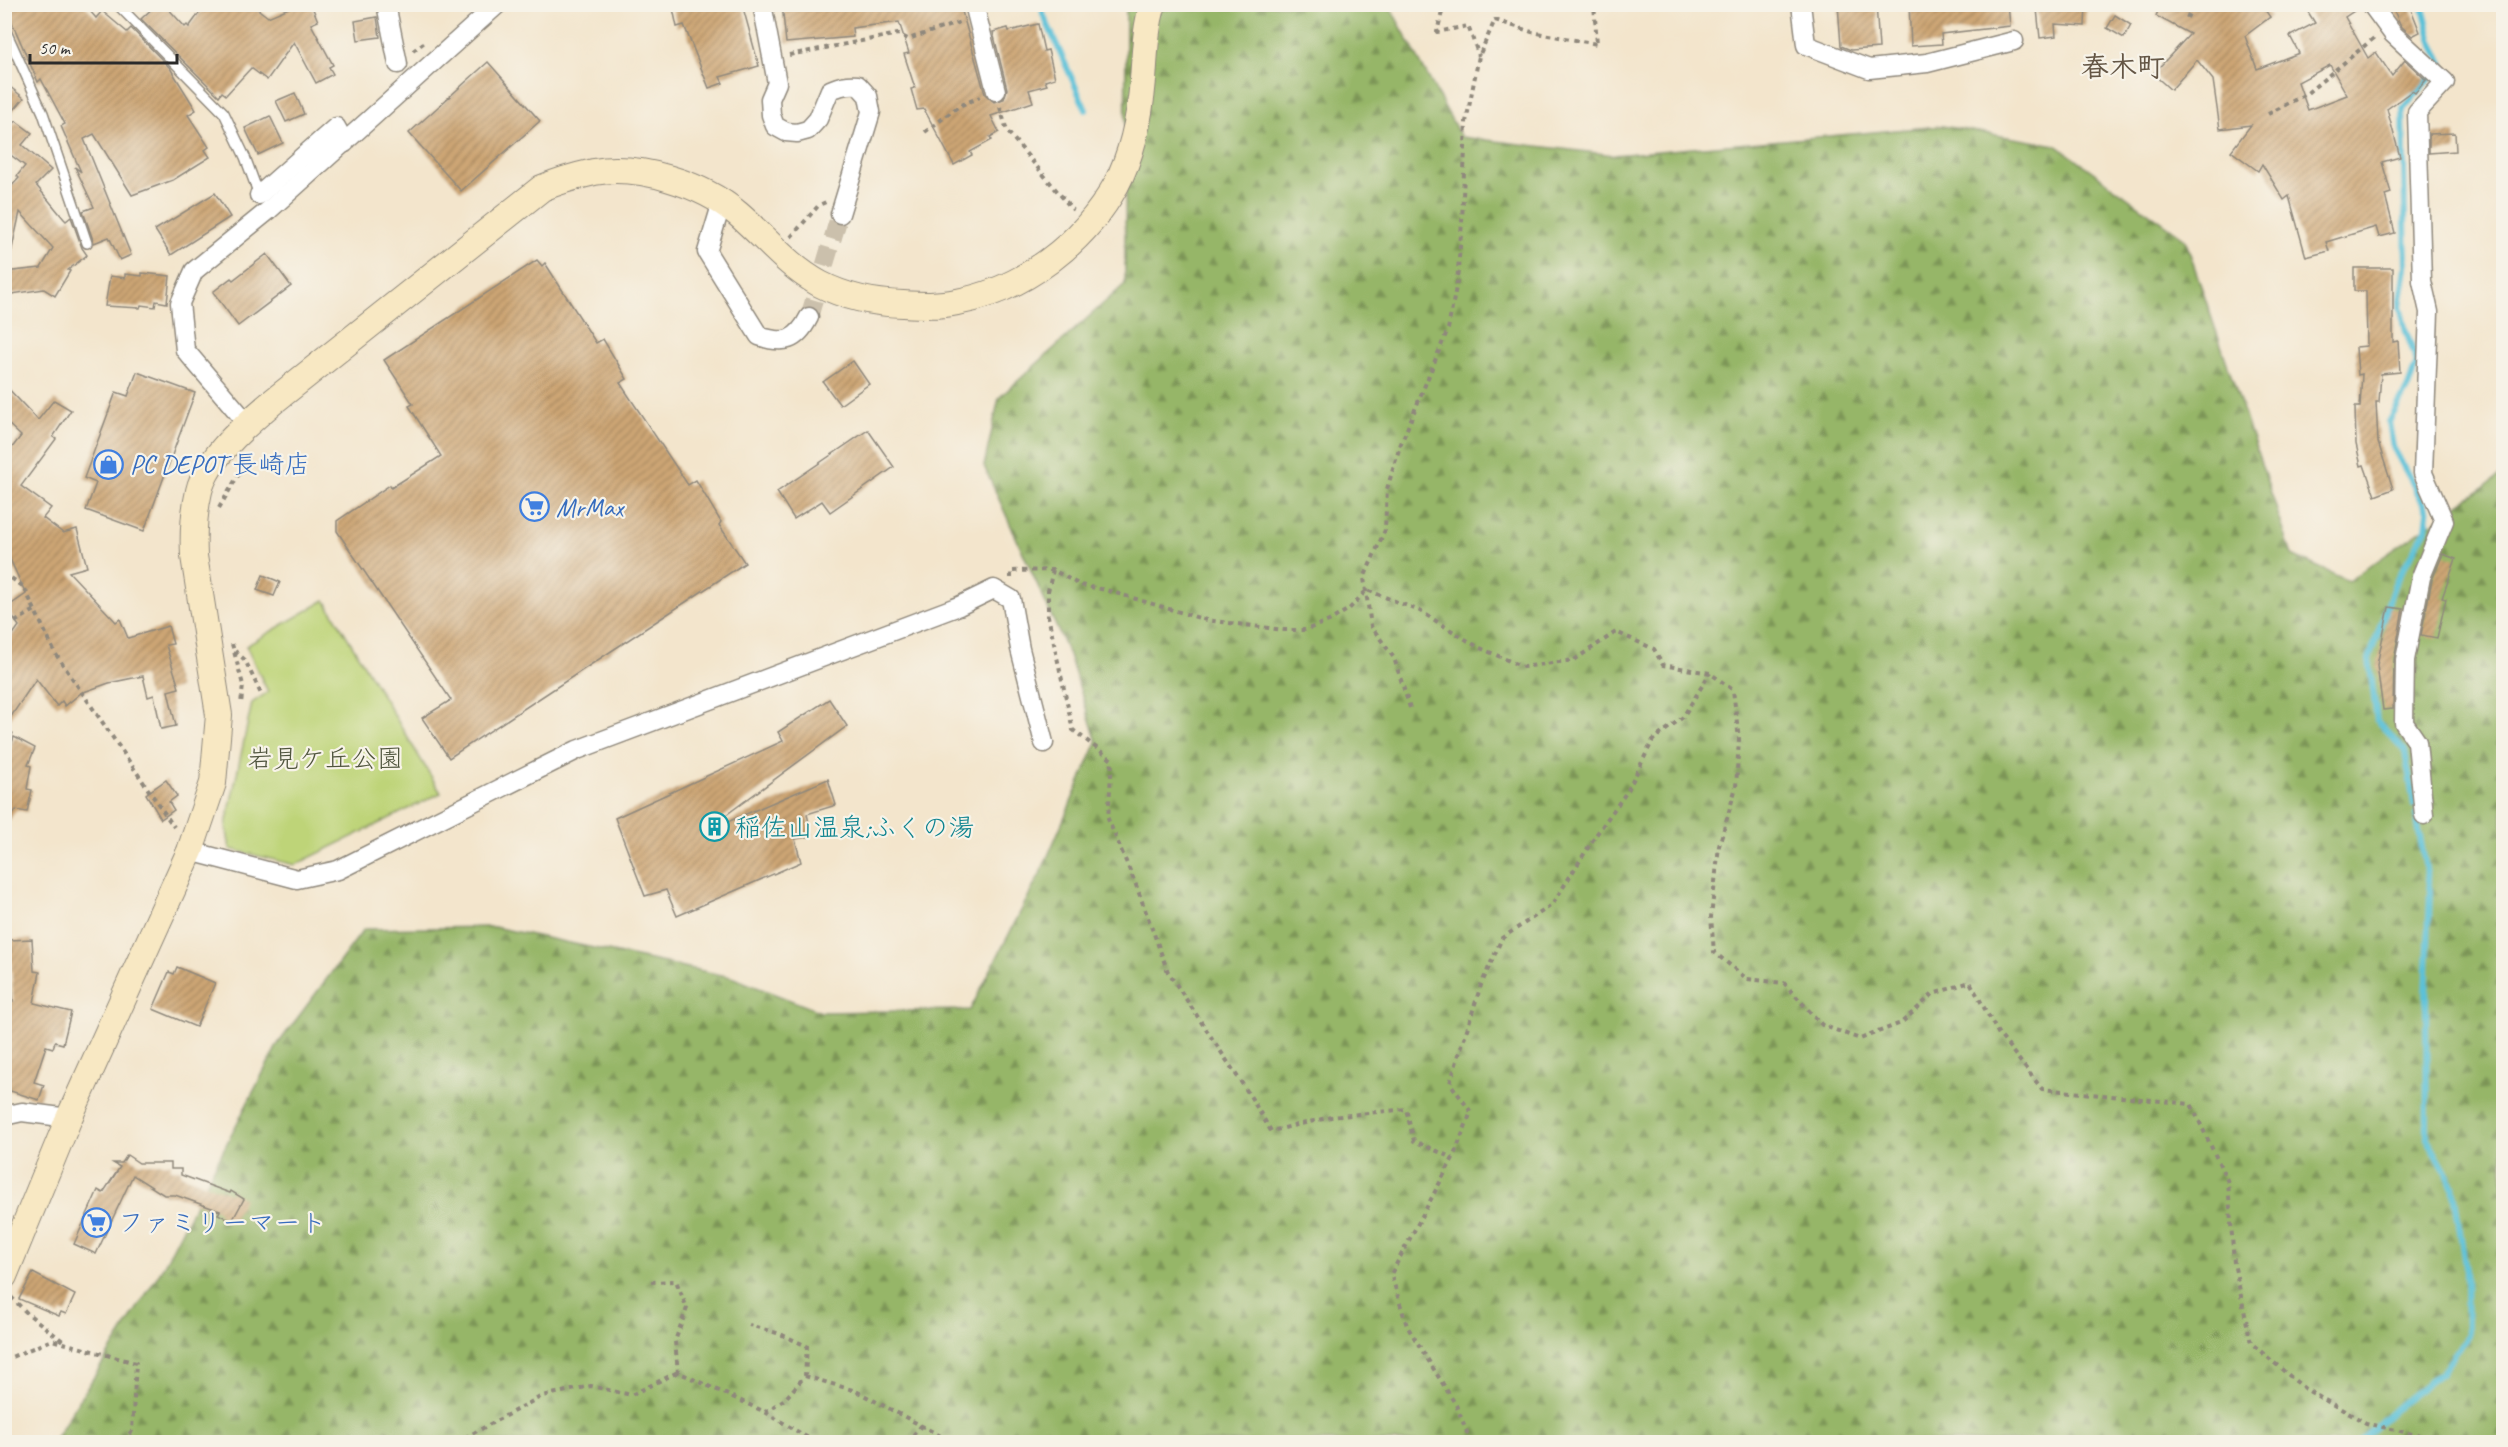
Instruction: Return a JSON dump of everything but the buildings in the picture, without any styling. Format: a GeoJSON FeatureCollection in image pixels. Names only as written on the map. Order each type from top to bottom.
{"type":"FeatureCollection","features":[{"type":"Feature","properties":{"kind":"street"},"geometry":{"type":"LineString","coordinates":[[386,4],[398,64]]}},
{"type":"Feature","properties":{"kind":"street"},"geometry":{"type":"LineString","coordinates":[[247,423],[185,350],[180,303],[194,270],[269,210],[498,4]]}},
{"type":"Feature","properties":{"kind":"street"},"geometry":{"type":"LineString","coordinates":[[762,4],[777,83],[770,99],[771,116],[775,126],[786,132],[798,133],[808,130],[818,119],[830,90],[838,87],[858,85],[868,96],[871,112],[840,214]]}},
{"type":"Feature","properties":{"kind":"street"},"geometry":{"type":"LineString","coordinates":[[4,1276],[69,1118],[190,851],[213,783],[219,715],[194,556],[193,535],[199,489],[218,455],[247,423],[542,188],[596,172],[634,172],[670,178],[701,191],[738,214],[776,253],[795,268],[820,284],[850,297],[885,303],[932,305],[973,298],[1015,281],[1056,256],[1089,224],[1115,186],[1131,146],[1140,110],[1147,26],[1153,4]]}},
{"type":"Feature","properties":{"kind":"street"},"geometry":{"type":"LineString","coordinates":[[1801,4],[1806,45],[1869,69],[1927,63],[2014,41]]}},
{"type":"Feature","properties":{"kind":"street"},"geometry":{"type":"LineString","coordinates":[[2371,4],[2388,27],[2445,82],[2416,112],[2422,281],[2429,312],[2423,472],[2444,521],[2421,577],[2405,660],[2404,723],[2417,742],[2424,815]]}},
{"type":"Feature","properties":{"kind":"street"},"geometry":{"type":"LineString","coordinates":[[975,11],[996,91]]}},
{"type":"Feature","properties":{"kind":"street"},"geometry":{"type":"LineString","coordinates":[[259,195],[336,127],[345,143]]}},
{"type":"Feature","properties":{"kind":"street"},"geometry":{"type":"LineString","coordinates":[[722,202],[707,252],[759,336],[774,341],[787,340],[801,332],[808,317]]}},
{"type":"Feature","properties":{"kind":"street"},"geometry":{"type":"LineString","coordinates":[[190,851],[297,879],[338,870],[577,750],[959,606],[994,590],[1011,598],[1020,649],[1044,743]]}},
{"type":"Feature","properties":{"kind":"street"},"geometry":{"type":"LineString","coordinates":[[4,1116],[22,1112],[69,1118]]}},
{"type":"Feature","properties":{"kind":"lane"},"geometry":{"type":"LineString","coordinates":[[117,4],[224,113],[245,157],[259,195]]}},
{"type":"Feature","properties":{"kind":"lane"},"geometry":{"type":"LineString","coordinates":[[4,27],[44,113],[87,243]]}},
{"type":"Feature","properties":{"kind":"path"},"geometry":{"type":"LineString","coordinates":[[1444,4],[1437,32],[1468,26],[1479,56]]}},
{"type":"Feature","properties":{"kind":"path"},"geometry":{"type":"LineString","coordinates":[[1410,708],[1394,658],[1371,626],[1364,578],[1385,530],[1387,489],[1400,446],[1448,329],[1457,282],[1466,122],[1479,56],[1494,20],[1532,32],[1597,44],[1594,4]]}},
{"type":"Feature","properties":{"kind":"path"},"geometry":{"type":"LineString","coordinates":[[2187,18],[2193,4]]}},
{"type":"Feature","properties":{"kind":"path"},"geometry":{"type":"LineString","coordinates":[[772,58],[898,34],[908,39],[975,11]]}},
{"type":"Feature","properties":{"kind":"path"},"geometry":{"type":"LineString","coordinates":[[2268,114],[2306,94],[2388,27]]}},
{"type":"Feature","properties":{"kind":"path"},"geometry":{"type":"LineString","coordinates":[[925,132],[959,106],[996,91],[1007,131],[1069,206],[1089,224]]}},
{"type":"Feature","properties":{"kind":"path"},"geometry":{"type":"LineString","coordinates":[[776,253],[819,205],[846,192]]}},
{"type":"Feature","properties":{"kind":"path"},"geometry":{"type":"LineString","coordinates":[[1011,571],[1053,570],[1080,585],[1106,590],[1206,620],[1284,630],[1305,630],[1329,621],[1349,609],[1367,590]]}},
{"type":"Feature","properties":{"kind":"path"},"geometry":{"type":"LineString","coordinates":[[1053,570],[1048,591],[1048,616],[1073,729],[1112,760],[1108,819],[1136,885],[1168,972],[1271,1131],[1331,1117],[1406,1109],[1414,1141],[1453,1158]]}},
{"type":"Feature","properties":{"kind":"path"},"geometry":{"type":"LineString","coordinates":[[4,573],[24,587],[55,653],[190,851]]}},
{"type":"Feature","properties":{"kind":"path"},"geometry":{"type":"LineString","coordinates":[[1367,590],[1420,611],[1478,647],[1523,667],[1574,660],[1616,632],[1654,649],[1663,665],[1710,674],[1733,690],[1739,739],[1736,787],[1719,846],[1712,917],[1714,952],[1746,979],[1784,983],[1822,1025],[1860,1039],[1901,1023],[1933,994],[1970,982],[1998,1033],[2042,1089],[2191,1104],[2228,1182],[2234,1263],[2251,1343],[2305,1389],[2366,1422],[2446,1443]]}},
{"type":"Feature","properties":{"kind":"path"},"geometry":{"type":"LineString","coordinates":[[4,636],[13,623],[35,610]]}},
{"type":"Feature","properties":{"kind":"path"},"geometry":{"type":"LineString","coordinates":[[234,650],[245,660],[262,696]]}},
{"type":"Feature","properties":{"kind":"path"},"geometry":{"type":"LineString","coordinates":[[1462,1443],[1467,1431],[1456,1405],[1407,1326],[1391,1274],[1453,1158],[1471,1112],[1450,1083],[1481,985],[1502,938],[1552,905],[1628,790],[1653,740],[1683,717],[1710,674]]}},
{"type":"Feature","properties":{"kind":"path"},"geometry":{"type":"LineString","coordinates":[[4,728],[12,732],[4,753]]}},
{"type":"Feature","properties":{"kind":"path"},"geometry":{"type":"LineString","coordinates":[[651,1282],[676,1281],[687,1308],[675,1341],[678,1372]]}},
{"type":"Feature","properties":{"kind":"path"},"geometry":{"type":"LineString","coordinates":[[4,1289],[27,1313],[66,1344]]}},
{"type":"Feature","properties":{"kind":"path"},"geometry":{"type":"LineString","coordinates":[[749,1326],[780,1334],[807,1346],[805,1376],[785,1399],[765,1412]]}},
{"type":"Feature","properties":{"kind":"path"},"geometry":{"type":"LineString","coordinates":[[4,1360],[22,1350],[52,1340],[136,1363],[132,1431],[121,1443]]}},
{"type":"Feature","properties":{"kind":"path"},"geometry":{"type":"LineString","coordinates":[[678,1372],[765,1412],[815,1443]]}},
{"type":"Feature","properties":{"kind":"path"},"geometry":{"type":"LineString","coordinates":[[457,1443],[542,1396],[591,1386],[631,1395],[678,1372]]}},
{"type":"Feature","properties":{"kind":"path"},"geometry":{"type":"LineString","coordinates":[[805,1376],[856,1391],[952,1443]]}},
{"type":"Feature","properties":{"kind":"path"},"geometry":{"type":"LineString","coordinates":[[907,1443],[922,1425]]}},
{"type":"Feature","properties":{"kind":"path"},"geometry":{"type":"LineString","coordinates":[[350,1443],[405,1443]]}},
{"type":"Feature","properties":{"kind":"green space"},"geometry":{"type":"Polygon","coordinates":[[[1126,5],[1389,5],[1461,137],[1614,155],[1942,126],[2056,145],[2185,239],[2292,555],[2348,581],[2503,474],[2503,1442],[53,1442],[162,1269],[278,1044],[364,929],[494,927],[731,977],[821,1012],[970,1010],[1041,872],[1097,742],[1069,655],[984,466],[999,398],[1125,284],[1126,5]]]}},
{"type":"Feature","properties":{"kind":"green space","name":"岩見ケ丘公園"},"geometry":{"type":"Polygon","coordinates":[[[325,600],[441,793],[295,865],[230,849],[226,825],[252,703],[268,692],[246,646],[325,600]]]}},
{"type":"Feature","properties":{"kind":"waterway"},"geometry":{"type":"LineString","coordinates":[[1042,4],[1043,14],[1086,110]]}},
{"type":"Feature","properties":{"kind":"waterway"},"geometry":{"type":"LineString","coordinates":[[2414,805],[2405,751],[2377,721],[2369,659],[2395,583],[2426,529],[2428,512],[2393,447],[2389,422],[2408,387],[2417,362],[2406,332],[2400,306],[2406,268],[2403,109],[2443,63],[2432,42],[2422,4]]}},
{"type":"Feature","properties":{"kind":"waterway"},"geometry":{"type":"LineString","coordinates":[[2359,1442],[2400,1404],[2442,1372],[2467,1336],[2466,1271],[2453,1185],[2427,1138],[2426,999],[2430,891],[2416,815]]}},
{"type":"Feature","properties":{"kind":"tunnel"},"geometry":{"type":"LineString","coordinates":[[809,317],[840,214]]}},
{"type":"Feature","properties":{"kind":"place","name":"PC DEPOT 長崎店"},"geometry":{"type":"Point","coordinates":[109,464]}},
{"type":"Feature","properties":{"kind":"place","name":"MrMax"},"geometry":{"type":"Point","coordinates":[535,507]}},
{"type":"Feature","properties":{"kind":"place","name":"稲佐山温泉;ふくの湯"},"geometry":{"type":"Point","coordinates":[714,827]}},
{"type":"Feature","properties":{"kind":"place","name":"ファミリーマート"},"geometry":{"type":"Point","coordinates":[97,1222]}},
{"type":"Feature","properties":{"kind":"district","name":"春木町"},"geometry":{"type":"Point","coordinates":[2123,66]}}]}
